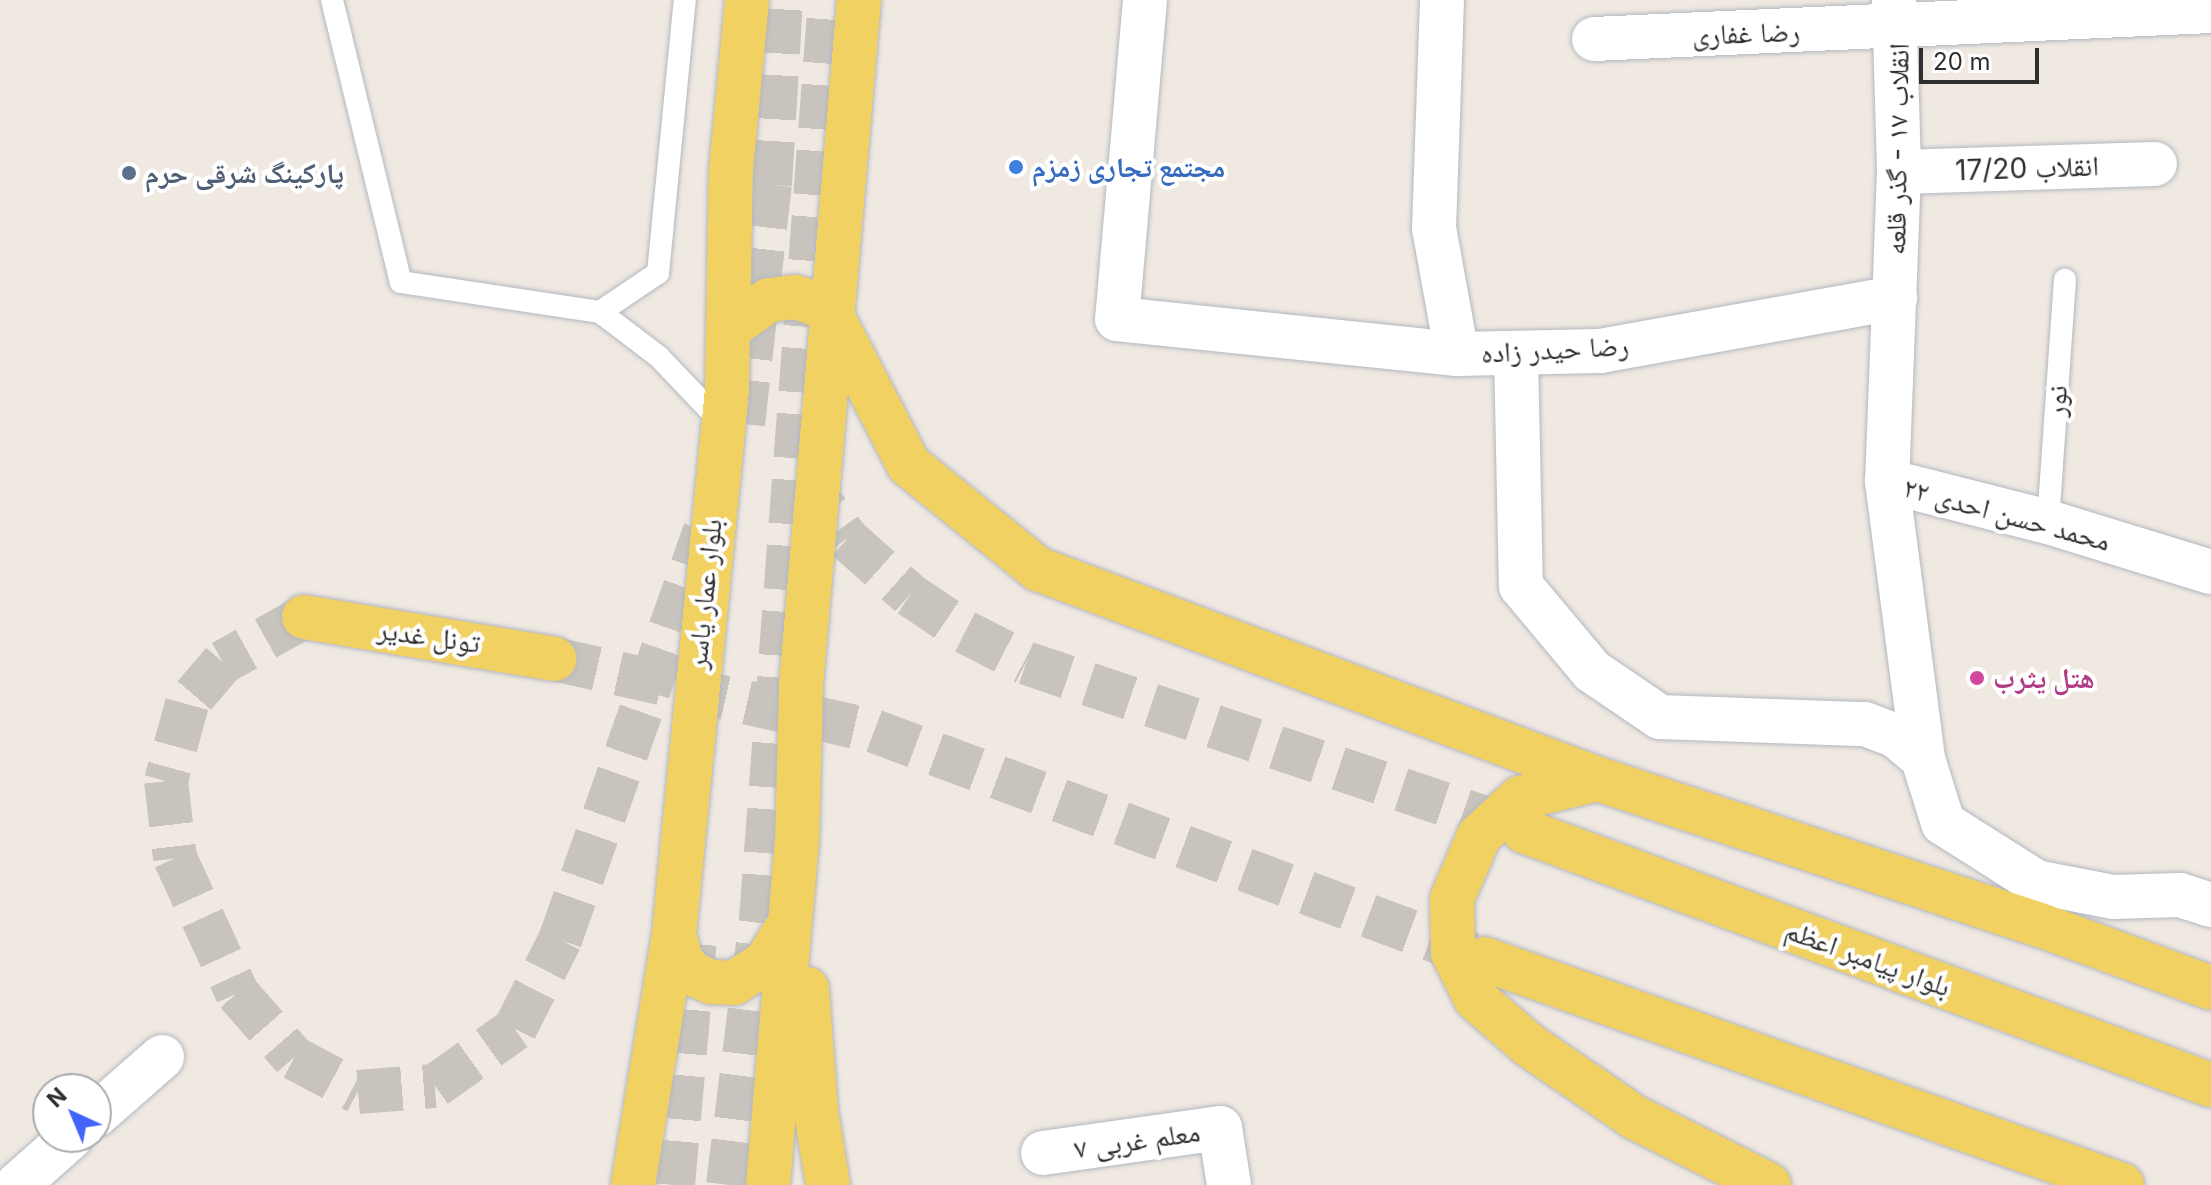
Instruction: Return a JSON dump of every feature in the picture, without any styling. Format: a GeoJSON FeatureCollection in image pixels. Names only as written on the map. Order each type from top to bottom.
{"type":"FeatureCollection","features":[{"type":"Feature","properties":{"kind":"main road","name":"بلوار عمار یاسر"},"geometry":{"type":"LineString","coordinates":[[633,1185],[674,934],[722,423],[728,329],[731,170],[747,0]]}},
{"type":"Feature","properties":{"kind":"main road"},"geometry":{"type":"LineString","coordinates":[[768,1185],[797,843],[801,686],[859,0]]}},
{"type":"Feature","properties":{"kind":"main road"},"geometry":{"type":"LineString","coordinates":[[728,329],[769,300],[795,297],[832,316],[909,465],[1038,569],[1598,779],[2040,925],[2211,988]]}},
{"type":"Feature","properties":{"kind":"main road","name":"تونل غدیر"},"geometry":{"type":"LineString","coordinates":[[304,617],[554,659]]}},
{"type":"Feature","properties":{"kind":"main road"},"geometry":{"type":"LineString","coordinates":[[1598,779],[1520,798],[1479,836],[1452,899],[1453,953],[1476,999],[1529,1045],[1634,1117],[1769,1185]]}},
{"type":"Feature","properties":{"kind":"main road","name":"بلوار پیامبر اعظم"},"geometry":{"type":"LineString","coordinates":[[1524,831],[2211,1085]]}},
{"type":"Feature","properties":{"kind":"main road"},"geometry":{"type":"LineString","coordinates":[[797,843],[816,1112],[828,1185]]}},
{"type":"Feature","properties":{"kind":"main road"},"geometry":{"type":"LineString","coordinates":[[674,934],[681,960],[691,973],[711,982],[734,983],[766,962],[790,923]]}},
{"type":"Feature","properties":{"kind":"main road"},"geometry":{"type":"LineString","coordinates":[[1484,959],[2122,1185]]}},
{"type":"Feature","properties":{"kind":"street","name":"رضا حیدر زاده"},"geometry":{"type":"LineString","coordinates":[[1145,0],[1117,319],[1212,333],[1457,354],[1600,351],[1895,298]]}},
{"type":"Feature","properties":{"kind":"street"},"geometry":{"type":"LineString","coordinates":[[1442,0],[1434,228],[1457,354]]}},
{"type":"Feature","properties":{"kind":"street","name":"رضا غفاری"},"geometry":{"type":"LineString","coordinates":[[1594,39],[1896,14],[2211,11]]}},
{"type":"Feature","properties":{"kind":"street","name":"انقلاب ۱۷ - گذر قلعه"},"geometry":{"type":"LineString","coordinates":[[1895,298],[1899,172],[1896,14]]}},
{"type":"Feature","properties":{"kind":"street","name":"انقلاب 17/20"},"geometry":{"type":"LineString","coordinates":[[1899,172],[2155,164]]}},
{"type":"Feature","properties":{"kind":"street","name":"۲۲ محمد حسن احدی"},"geometry":{"type":"LineString","coordinates":[[1895,298],[1887,481],[2048,522],[2211,572]]}},
{"type":"Feature","properties":{"kind":"street"},"geometry":{"type":"LineString","coordinates":[[1516,353],[1521,586],[1592,671],[1660,717],[1865,724],[1896,736],[1923,759]]}},
{"type":"Feature","properties":{"kind":"street"},"geometry":{"type":"LineString","coordinates":[[1887,481],[1923,759],[1943,823],[2036,882],[2113,897],[2180,895],[2211,905]]}},
{"type":"Feature","properties":{"kind":"street"},"geometry":{"type":"LineString","coordinates":[[112,1101],[162,1057]]}},
{"type":"Feature","properties":{"kind":"street","name":"معلم غربی ۷"},"geometry":{"type":"LineString","coordinates":[[1043,1153],[1220,1128],[1229,1185]]}},
{"type":"Feature","properties":{"kind":"street"},"geometry":{"type":"LineString","coordinates":[[17,1185],[53,1153]]}},
{"type":"Feature","properties":{"kind":"lane"},"geometry":{"type":"LineString","coordinates":[[332,0],[401,282],[600,312],[659,357],[722,423]]}},
{"type":"Feature","properties":{"kind":"lane"},"geometry":{"type":"LineString","coordinates":[[600,312],[658,273],[685,0]]}},
{"type":"Feature","properties":{"kind":"lane","name":"نور"},"geometry":{"type":"LineString","coordinates":[[2048,522],[2065,280]]}},
{"type":"Feature","properties":{"kind":"tunnel"},"geometry":{"type":"LineString","coordinates":[[743,424],[770,185],[781,0]]}},
{"type":"Feature","properties":{"kind":"tunnel"},"geometry":{"type":"LineString","coordinates":[[728,1185],[761,919],[830,0]]}},
{"type":"Feature","properties":{"kind":"tunnel"},"geometry":{"type":"LineString","coordinates":[[802,475],[847,539],[910,595],[965,632],[1026,663],[1524,831]]}},
{"type":"Feature","properties":{"kind":"tunnel"},"geometry":{"type":"LineString","coordinates":[[304,617],[223,662],[187,704],[166,781],[175,858],[237,993],[294,1058],[358,1092],[435,1086],[515,1029],[560,940],[705,531]]}},
{"type":"Feature","properties":{"kind":"tunnel"},"geometry":{"type":"LineString","coordinates":[[554,659],[874,731],[1484,959]]}},
{"type":"Feature","properties":{"kind":"tunnel"},"geometry":{"type":"LineString","coordinates":[[673,1185],[695,938]]}},
{"type":"Feature","properties":{"kind":"place","name":"مجتمع تجاری زمزم"},"geometry":{"type":"Point","coordinates":[1016,167]}},
{"type":"Feature","properties":{"kind":"place","name":"پارکینگ شرقی حرم"},"geometry":{"type":"Point","coordinates":[129,173]}},
{"type":"Feature","properties":{"kind":"place","name":"هتل یثرب"},"geometry":{"type":"Point","coordinates":[1977,678]}}]}
